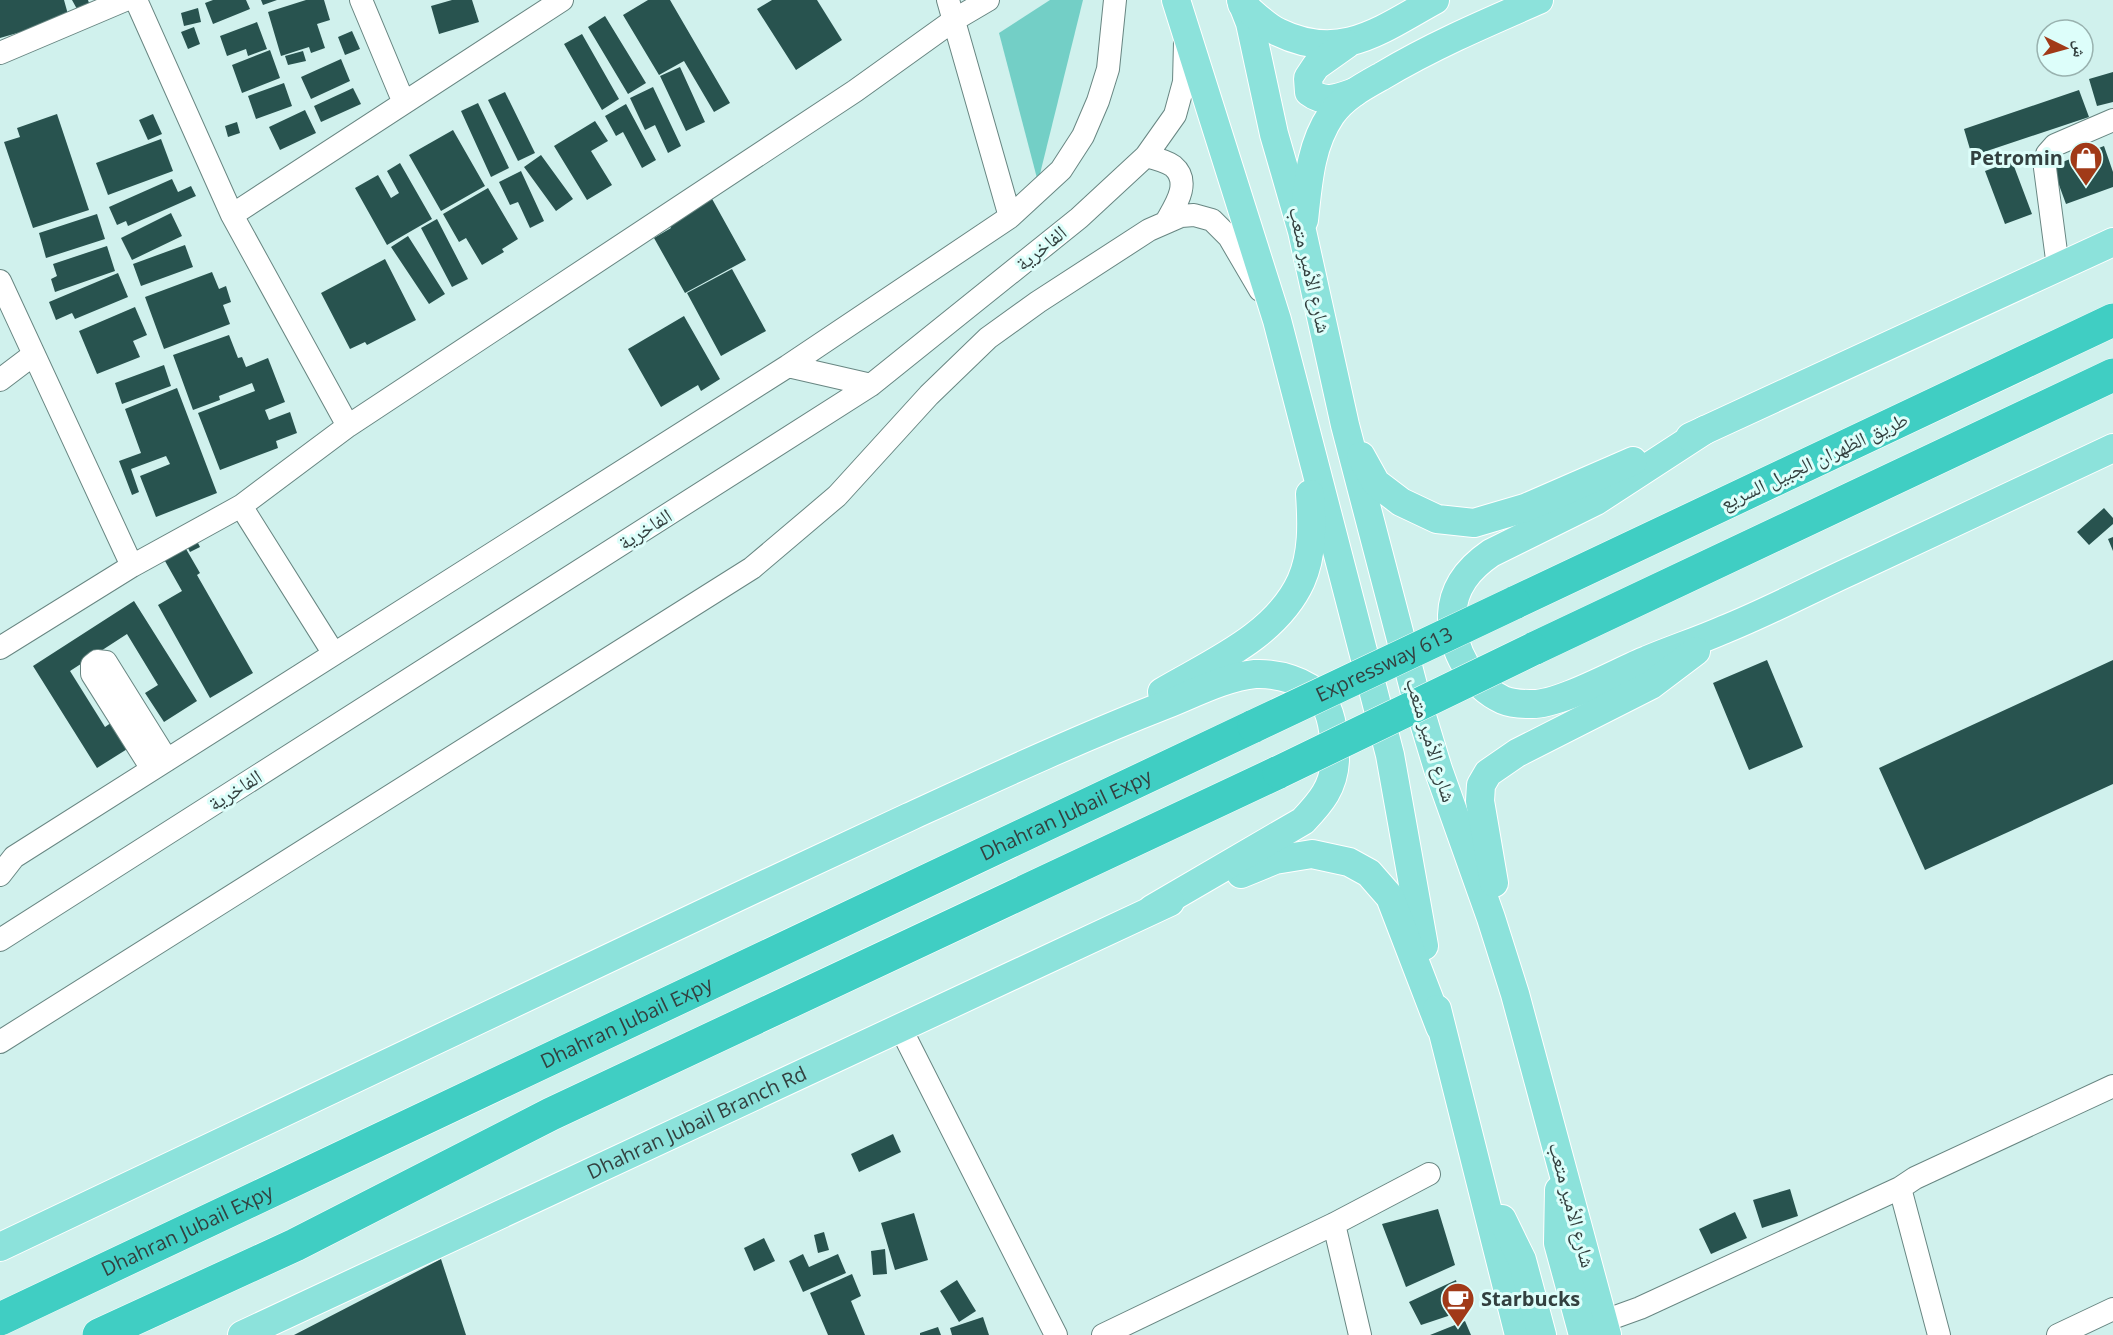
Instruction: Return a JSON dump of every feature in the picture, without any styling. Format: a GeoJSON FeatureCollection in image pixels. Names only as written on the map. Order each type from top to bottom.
{"type":"FeatureCollection","features":[{"type":"Feature","properties":{"kind":"highway","name":"طريق الظهران الجبيل السريع"},"geometry":{"type":"LineString","coordinates":[[1514,603],[2113,320]]}},
{"type":"Feature","properties":{"kind":"highway"},"geometry":{"type":"LineString","coordinates":[[99,1335],[295,1245],[551,1113],[1279,772],[1533,649],[2113,375]]}},
{"type":"Feature","properties":{"kind":"highway","name":"Expressway 613"},"geometry":{"type":"LineString","coordinates":[[1254,726],[1514,603]]}},
{"type":"Feature","properties":{"kind":"highway","name":"Dhahran Jubail Expy"},"geometry":{"type":"LineString","coordinates":[[0,1319],[1254,726]]}},
{"type":"Feature","properties":{"kind":"main road","name":"شارع الأمير متعب"},"geometry":{"type":"LineString","coordinates":[[1176,0],[1277,320],[1390,755],[1440,1027],[1519,1335]]}},
{"type":"Feature","properties":{"kind":"main road"},"geometry":{"type":"LineString","coordinates":[[1242,2],[1277,32],[1310,43],[1330,46],[1347,44],[1367,37],[1435,0]]}},
{"type":"Feature","properties":{"kind":"main road"},"geometry":{"type":"LineString","coordinates":[[1302,231],[1310,167],[1317,141],[1332,114],[1355,92],[1412,58],[1539,0]]}},
{"type":"Feature","properties":{"kind":"main road","name":"شارع الأمير متعب"},"geometry":{"type":"LineString","coordinates":[[1242,2],[1250,23],[1274,134],[1302,231],[1345,425],[1425,726],[1515,994],[1559,1157],[1602,1332]]}},
{"type":"Feature","properties":{"kind":"main road"},"geometry":{"type":"LineString","coordinates":[[1347,44],[1316,66],[1308,78],[1309,92],[1318,99],[1335,98],[1355,92]]}},
{"type":"Feature","properties":{"kind":"main road"},"geometry":{"type":"LineString","coordinates":[[1345,425],[1376,483],[1401,502],[1437,519],[1474,523],[1525,508],[1705,430],[2113,243]]}},
{"type":"Feature","properties":{"kind":"main road"},"geometry":{"type":"LineString","coordinates":[[1705,430],[1596,501],[1491,553],[1476,564],[1464,578],[1455,596],[1452,617],[1456,641],[1470,674],[1489,692],[1505,701],[1532,705],[1558,699],[1647,660],[1724,630],[2113,448]]}},
{"type":"Feature","properties":{"kind":"main road"},"geometry":{"type":"LineString","coordinates":[[1090,734],[1230,651],[1266,627],[1284,607],[1301,581],[1309,555],[1312,528],[1308,441]]}},
{"type":"Feature","properties":{"kind":"main road"},"geometry":{"type":"LineString","coordinates":[[1515,994],[1483,824],[1480,801],[1481,784],[1488,773],[1517,753],[1651,685],[1724,630]]}},
{"type":"Feature","properties":{"kind":"main road"},"geometry":{"type":"LineString","coordinates":[[0,1247],[766,884],[1090,734],[1225,682],[1256,674],[1279,676],[1301,683],[1321,699],[1335,739],[1334,768],[1329,789],[1303,821],[1152,909]]}},
{"type":"Feature","properties":{"kind":"main road"},"geometry":{"type":"LineString","coordinates":[[1152,909],[1275,860],[1312,854],[1349,862],[1369,873],[1390,897],[1440,1027]]}},
{"type":"Feature","properties":{"kind":"main road","name":"Dhahran Jubail Branch Rd"},"geometry":{"type":"LineString","coordinates":[[242,1335],[1152,909]]}},
{"type":"Feature","properties":{"kind":"main road"},"geometry":{"type":"LineString","coordinates":[[1477,1169],[1522,1260],[1542,1335]]}},
{"type":"Feature","properties":{"kind":"street"},"geometry":{"type":"LineString","coordinates":[[0,53],[125,0]]}},
{"type":"Feature","properties":{"kind":"street"},"geometry":{"type":"LineString","coordinates":[[136,0],[232,215],[348,426]]}},
{"type":"Feature","properties":{"kind":"street"},"geometry":{"type":"LineString","coordinates":[[361,0],[404,103]]}},
{"type":"Feature","properties":{"kind":"street"},"geometry":{"type":"LineString","coordinates":[[232,215],[562,0]]}},
{"type":"Feature","properties":{"kind":"street"},"geometry":{"type":"LineString","coordinates":[[0,648],[132,566],[241,506],[348,426],[855,91],[951,10],[988,0]]}},
{"type":"Feature","properties":{"kind":"street"},"geometry":{"type":"LineString","coordinates":[[0,875],[14,857],[788,366],[1010,217],[1061,170],[1083,136],[1098,101],[1108,69],[1115,0]]}},
{"type":"Feature","properties":{"kind":"street"},"geometry":{"type":"LineString","coordinates":[[951,10],[1010,217]]}},
{"type":"Feature","properties":{"kind":"street","name":"الفاخرية"},"geometry":{"type":"LineString","coordinates":[[0,940],[871,385],[1078,218],[1146,156],[1175,115],[1184,82],[1186,28]]}},
{"type":"Feature","properties":{"kind":"street"},"geometry":{"type":"LineString","coordinates":[[2058,267],[2045,168],[2047,154],[2055,145],[2113,120]]}},
{"type":"Feature","properties":{"kind":"street"},"geometry":{"type":"LineString","coordinates":[[1146,156],[1171,165],[1177,171],[1181,183],[1180,197],[1166,222]]}},
{"type":"Feature","properties":{"kind":"street"},"geometry":{"type":"LineString","coordinates":[[0,1042],[752,568],[837,496],[930,395],[988,338],[1078,276],[1149,231],[1181,216],[1194,215],[1212,220],[1229,237],[1277,320]]}},
{"type":"Feature","properties":{"kind":"street"},"geometry":{"type":"LineString","coordinates":[[0,281],[132,566]]}},
{"type":"Feature","properties":{"kind":"street"},"geometry":{"type":"LineString","coordinates":[[0,380],[33,355]]}},
{"type":"Feature","properties":{"kind":"street"},"geometry":{"type":"LineString","coordinates":[[788,366],[871,385]]}},
{"type":"Feature","properties":{"kind":"street"},"geometry":{"type":"LineString","coordinates":[[241,506],[334,654]]}},
{"type":"Feature","properties":{"kind":"street"},"geometry":{"type":"LineString","coordinates":[[900,1027],[1056,1335]]}},
{"type":"Feature","properties":{"kind":"street"},"geometry":{"type":"LineString","coordinates":[[1602,1332],[1640,1308],[1900,1188],[1915,1178],[2113,1086]]}},
{"type":"Feature","properties":{"kind":"street"},"geometry":{"type":"LineString","coordinates":[[1103,1335],[1334,1224],[1429,1174]]}},
{"type":"Feature","properties":{"kind":"street"},"geometry":{"type":"LineString","coordinates":[[1900,1188],[1939,1335]]}},
{"type":"Feature","properties":{"kind":"street"},"geometry":{"type":"LineString","coordinates":[[1334,1224],[1360,1335]]}},
{"type":"Feature","properties":{"kind":"street"},"geometry":{"type":"LineString","coordinates":[[2058,1335],[2113,1309]]}},
{"type":"Feature","properties":{"kind":"shaded area"},"geometry":{"type":"Polygon","coordinates":[[[1050,0],[1083,0],[1038,182],[999,33],[1050,0]]]}},
{"type":"Feature","properties":{"kind":"building"},"geometry":{"type":"Polygon","coordinates":[[[0,0],[64,0],[69,18],[0,38],[0,0]]]}},
{"type":"Feature","properties":{"kind":"building"},"geometry":{"type":"Polygon","coordinates":[[[72,0],[88,0],[89,3],[77,9],[72,0]]]}},
{"type":"Feature","properties":{"kind":"building"},"geometry":{"type":"Polygon","coordinates":[[[213,0],[246,0],[250,9],[213,24],[205,3],[213,0]]]}},
{"type":"Feature","properties":{"kind":"building"},"geometry":{"type":"Polygon","coordinates":[[[261,0],[277,0],[263,5],[261,0]]]}},
{"type":"Feature","properties":{"kind":"building"},"geometry":{"type":"Polygon","coordinates":[[[306,0],[324,0],[330,20],[317,24],[325,48],[311,53],[309,47],[281,56],[268,12],[306,0]]]}},
{"type":"Feature","properties":{"kind":"building"},"geometry":{"type":"Polygon","coordinates":[[[452,0],[472,0],[479,22],[439,34],[431,6],[452,0]]]}},
{"type":"Feature","properties":{"kind":"building"},"geometry":{"type":"Polygon","coordinates":[[[648,0],[670,0],[730,103],[714,112],[684,61],[659,75],[623,15],[648,0]]]}},
{"type":"Feature","properties":{"kind":"building"},"geometry":{"type":"Polygon","coordinates":[[[772,0],[817,0],[842,40],[796,70],[757,9],[772,0]]]}},
{"type":"Feature","properties":{"kind":"building"},"geometry":{"type":"Polygon","coordinates":[[[198,8],[201,22],[184,26],[181,13],[198,8]]]}},
{"type":"Feature","properties":{"kind":"building"},"geometry":{"type":"Polygon","coordinates":[[[605,16],[646,83],[628,94],[588,27],[605,16]]]}},
{"type":"Feature","properties":{"kind":"building"},"geometry":{"type":"Polygon","coordinates":[[[257,22],[267,49],[248,56],[246,49],[227,56],[220,36],[257,22]]]}},
{"type":"Feature","properties":{"kind":"building"},"geometry":{"type":"Polygon","coordinates":[[[194,27],[200,44],[188,49],[181,32],[194,27]]]}},
{"type":"Feature","properties":{"kind":"building"},"geometry":{"type":"Polygon","coordinates":[[[352,31],[360,49],[345,55],[338,37],[352,31]]]}},
{"type":"Feature","properties":{"kind":"building"},"geometry":{"type":"Polygon","coordinates":[[[582,34],[619,99],[602,110],[564,44],[582,34]]]}},
{"type":"Feature","properties":{"kind":"building"},"geometry":{"type":"Polygon","coordinates":[[[270,50],[280,78],[242,93],[232,65],[270,50]]]}},
{"type":"Feature","properties":{"kind":"building"},"geometry":{"type":"Polygon","coordinates":[[[303,51],[306,61],[288,65],[285,56],[303,51]]]}},
{"type":"Feature","properties":{"kind":"building"},"geometry":{"type":"Polygon","coordinates":[[[341,59],[350,81],[311,99],[301,77],[341,59]]]}},
{"type":"Feature","properties":{"kind":"building"},"geometry":{"type":"Polygon","coordinates":[[[680,67],[705,122],[686,131],[660,76],[680,67]]]}},
{"type":"Feature","properties":{"kind":"building"},"geometry":{"type":"Polygon","coordinates":[[[2113,72],[2113,102],[2097,106],[2089,79],[2113,72]]]}},
{"type":"Feature","properties":{"kind":"building"},"geometry":{"type":"Polygon","coordinates":[[[284,83],[292,106],[256,119],[248,96],[284,83]]]}},
{"type":"Feature","properties":{"kind":"building"},"geometry":{"type":"Polygon","coordinates":[[[653,87],[681,146],[668,153],[655,125],[645,130],[630,98],[653,87]]]}},
{"type":"Feature","properties":{"kind":"building"},"geometry":{"type":"Polygon","coordinates":[[[353,88],[361,104],[321,122],[314,106],[353,88]]]}},
{"type":"Feature","properties":{"kind":"building"},"geometry":{"type":"Polygon","coordinates":[[[2079,90],[2089,117],[1972,156],[1964,129],[2079,90]]]}},
{"type":"Feature","properties":{"kind":"building"},"geometry":{"type":"Polygon","coordinates":[[[505,92],[535,153],[518,161],[488,100],[505,92]]]}},
{"type":"Feature","properties":{"kind":"building"},"geometry":{"type":"Polygon","coordinates":[[[478,103],[509,168],[491,177],[461,111],[478,103]]]}},
{"type":"Feature","properties":{"kind":"building"},"geometry":{"type":"Polygon","coordinates":[[[626,104],[656,160],[642,168],[623,132],[616,136],[605,116],[626,104]]]}},
{"type":"Feature","properties":{"kind":"building"},"geometry":{"type":"Polygon","coordinates":[[[305,110],[316,133],[280,150],[269,127],[305,110]]]}},
{"type":"Feature","properties":{"kind":"building"},"geometry":{"type":"Polygon","coordinates":[[[57,114],[89,210],[33,228],[4,142],[20,137],[17,128],[57,114]]]}},
{"type":"Feature","properties":{"kind":"building"},"geometry":{"type":"Polygon","coordinates":[[[153,114],[162,134],[148,140],[139,120],[153,114]]]}},
{"type":"Feature","properties":{"kind":"building"},"geometry":{"type":"Polygon","coordinates":[[[595,121],[608,141],[591,151],[612,185],[587,200],[554,146],[595,121]]]}},
{"type":"Feature","properties":{"kind":"building"},"geometry":{"type":"Polygon","coordinates":[[[237,122],[240,133],[228,137],[225,126],[237,122]]]}},
{"type":"Feature","properties":{"kind":"building"},"geometry":{"type":"Polygon","coordinates":[[[453,130],[485,186],[441,211],[409,155],[453,130]]]}},
{"type":"Feature","properties":{"kind":"building"},"geometry":{"type":"Polygon","coordinates":[[[161,139],[173,171],[108,195],[96,163],[161,139]]]}},
{"type":"Feature","properties":{"kind":"building"},"geometry":{"type":"Polygon","coordinates":[[[2104,146],[2113,172],[2113,187],[2066,204],[2052,166],[2104,146]]]}},
{"type":"Feature","properties":{"kind":"building"},"geometry":{"type":"Polygon","coordinates":[[[541,155],[573,199],[556,211],[524,167],[541,155]]]}},
{"type":"Feature","properties":{"kind":"building"},"geometry":{"type":"Polygon","coordinates":[[[2012,161],[2032,214],[2005,224],[1985,171],[2012,161]]]}},
{"type":"Feature","properties":{"kind":"building"},"geometry":{"type":"Polygon","coordinates":[[[400,163],[432,219],[387,245],[355,188],[378,175],[391,198],[399,193],[387,171],[400,163]]]}},
{"type":"Feature","properties":{"kind":"building"},"geometry":{"type":"Polygon","coordinates":[[[521,171],[544,221],[530,228],[518,202],[510,205],[499,182],[521,171]]]}},
{"type":"Feature","properties":{"kind":"building"},"geometry":{"type":"Polygon","coordinates":[[[172,179],[178,192],[191,186],[196,196],[128,226],[126,221],[117,225],[109,207],[172,179]]]}},
{"type":"Feature","properties":{"kind":"building"},"geometry":{"type":"Polygon","coordinates":[[[488,188],[518,239],[502,249],[504,252],[482,265],[466,238],[459,242],[443,214],[488,188]]]}},
{"type":"Feature","properties":{"kind":"building"},"geometry":{"type":"Polygon","coordinates":[[[711,197],[746,260],[685,293],[654,238],[671,228],[667,222],[711,197]]]}},
{"type":"Feature","properties":{"kind":"building"},"geometry":{"type":"Polygon","coordinates":[[[171,213],[182,236],[132,260],[121,238],[171,213]]]}},
{"type":"Feature","properties":{"kind":"building"},"geometry":{"type":"Polygon","coordinates":[[[97,214],[105,239],[46,258],[39,233],[97,214]]]}},
{"type":"Feature","properties":{"kind":"building"},"geometry":{"type":"Polygon","coordinates":[[[437,219],[468,279],[452,287],[421,228],[437,219]]]}},
{"type":"Feature","properties":{"kind":"building"},"geometry":{"type":"Polygon","coordinates":[[[408,236],[445,294],[429,304],[391,247],[408,236]]]}},
{"type":"Feature","properties":{"kind":"building"},"geometry":{"type":"Polygon","coordinates":[[[185,245],[193,267],[141,286],[133,264],[185,245]]]}},
{"type":"Feature","properties":{"kind":"building"},"geometry":{"type":"Polygon","coordinates":[[[107,246],[115,271],[55,292],[51,279],[57,276],[53,264],[107,246]]]}},
{"type":"Feature","properties":{"kind":"building"},"geometry":{"type":"Polygon","coordinates":[[[385,259],[416,320],[367,345],[365,342],[350,349],[321,293],[385,259]]]}},
{"type":"Feature","properties":{"kind":"building"},"geometry":{"type":"Polygon","coordinates":[[[732,269],[766,331],[721,356],[687,293],[732,269]]]}},
{"type":"Feature","properties":{"kind":"building"},"geometry":{"type":"Polygon","coordinates":[[[212,272],[219,289],[226,286],[231,302],[223,305],[230,324],[164,349],[145,297],[212,272]]]}},
{"type":"Feature","properties":{"kind":"building"},"geometry":{"type":"Polygon","coordinates":[[[118,273],[128,297],[75,319],[72,313],[56,320],[49,302],[118,273]]]}},
{"type":"Feature","properties":{"kind":"building"},"geometry":{"type":"Polygon","coordinates":[[[135,307],[147,335],[133,341],[140,357],[97,374],[79,331],[135,307]]]}},
{"type":"Feature","properties":{"kind":"building"},"geometry":{"type":"Polygon","coordinates":[[[684,316],[720,379],[701,391],[698,385],[661,407],[628,349],[684,316]]]}},
{"type":"Feature","properties":{"kind":"building"},"geometry":{"type":"Polygon","coordinates":[[[229,335],[238,358],[242,357],[246,367],[268,358],[285,402],[265,410],[269,420],[290,412],[297,433],[276,441],[278,448],[220,470],[198,413],[255,391],[252,383],[219,396],[220,400],[193,410],[173,355],[229,335]]]}},
{"type":"Feature","properties":{"kind":"building"},"geometry":{"type":"Polygon","coordinates":[[[164,365],[171,386],[122,404],[115,383],[164,365]]]}},
{"type":"Feature","properties":{"kind":"building"},"geometry":{"type":"Polygon","coordinates":[[[177,388],[217,493],[156,517],[140,476],[170,464],[166,456],[131,469],[139,492],[132,495],[119,461],[141,453],[125,409],[177,388]]]}},
{"type":"Feature","properties":{"kind":"building"},"geometry":{"type":"Polygon","coordinates":[[[2104,508],[2113,518],[2113,524],[2089,545],[2077,532],[2104,508]]]}},
{"type":"Feature","properties":{"kind":"building"},"geometry":{"type":"Polygon","coordinates":[[[194,535],[200,547],[190,552],[184,540],[194,535]]]}},
{"type":"Feature","properties":{"kind":"building"},"geometry":{"type":"Polygon","coordinates":[[[2113,537],[2113,551],[2108,539],[2113,537]]]}},
{"type":"Feature","properties":{"kind":"building"},"geometry":{"type":"Polygon","coordinates":[[[182,542],[200,573],[197,575],[253,673],[210,698],[158,605],[182,591],[161,554],[182,542]]]}},
{"type":"Feature","properties":{"kind":"building"},"geometry":{"type":"Polygon","coordinates":[[[134,601],[197,701],[164,722],[145,693],[158,685],[127,634],[70,671],[105,727],[115,720],[132,746],[97,768],[33,666],[134,601]]]}},
{"type":"Feature","properties":{"kind":"building"},"geometry":{"type":"Polygon","coordinates":[[[1767,660],[1803,747],[1749,770],[1713,683],[1767,660]]]}},
{"type":"Feature","properties":{"kind":"building"},"geometry":{"type":"Polygon","coordinates":[[[2113,660],[2113,784],[1925,870],[1879,768],[2113,660]]]}},
{"type":"Feature","properties":{"kind":"building"},"geometry":{"type":"Polygon","coordinates":[[[893,1134],[901,1152],[859,1172],[851,1154],[893,1134]]]}},
{"type":"Feature","properties":{"kind":"building"},"geometry":{"type":"Polygon","coordinates":[[[1790,1189],[1798,1216],[1762,1228],[1753,1200],[1790,1189]]]}},
{"type":"Feature","properties":{"kind":"building"},"geometry":{"type":"Polygon","coordinates":[[[1438,1209],[1455,1265],[1406,1287],[1382,1224],[1438,1209]]]}},
{"type":"Feature","properties":{"kind":"building"},"geometry":{"type":"Polygon","coordinates":[[[1735,1212],[1747,1238],[1711,1254],[1699,1229],[1735,1212]]]}},
{"type":"Feature","properties":{"kind":"building"},"geometry":{"type":"Polygon","coordinates":[[[914,1213],[928,1260],[895,1270],[881,1223],[914,1213]]]}},
{"type":"Feature","properties":{"kind":"building"},"geometry":{"type":"Polygon","coordinates":[[[824,1232],[829,1250],[818,1253],[814,1235],[824,1232]]]}},
{"type":"Feature","properties":{"kind":"building"},"geometry":{"type":"Polygon","coordinates":[[[764,1238],[775,1261],[754,1271],[744,1248],[764,1238]]]}},
{"type":"Feature","properties":{"kind":"building"},"geometry":{"type":"Polygon","coordinates":[[[885,1249],[887,1274],[873,1275],[871,1251],[885,1249]]]}},
{"type":"Feature","properties":{"kind":"building"},"geometry":{"type":"Polygon","coordinates":[[[803,1254],[809,1267],[838,1254],[846,1273],[803,1292],[789,1261],[803,1254]]]}},
{"type":"Feature","properties":{"kind":"building"},"geometry":{"type":"Polygon","coordinates":[[[441,1259],[466,1335],[294,1335],[441,1259]]]}},
{"type":"Feature","properties":{"kind":"building"},"geometry":{"type":"Polygon","coordinates":[[[852,1274],[861,1296],[851,1301],[865,1335],[828,1335],[810,1293],[852,1274]]]}},
{"type":"Feature","properties":{"kind":"building"},"geometry":{"type":"Polygon","coordinates":[[[957,1280],[976,1311],[959,1322],[940,1291],[957,1280]]]}},
{"type":"Feature","properties":{"kind":"building"},"geometry":{"type":"Polygon","coordinates":[[[1456,1280],[1463,1311],[1421,1325],[1409,1302],[1456,1280]]]}},
{"type":"Feature","properties":{"kind":"building"},"geometry":{"type":"Polygon","coordinates":[[[983,1317],[989,1335],[952,1335],[950,1328],[983,1317]]]}},
{"type":"Feature","properties":{"kind":"building","name":"Starbucks"},"geometry":{"type":"Polygon","coordinates":[[[1465,1321],[1471,1335],[1430,1335],[1465,1321]]]}},
{"type":"Feature","properties":{"kind":"building"},"geometry":{"type":"Polygon","coordinates":[[[938,1327],[941,1335],[920,1335],[920,1333],[938,1327]]]}},
{"type":"Feature","properties":{"kind":"place","name":"Petromin"},"geometry":{"type":"Point","coordinates":[2086,187]}},
{"type":"Feature","properties":{"kind":"place","name":"Starbucks"},"geometry":{"type":"Point","coordinates":[1458,1328]}}]}
